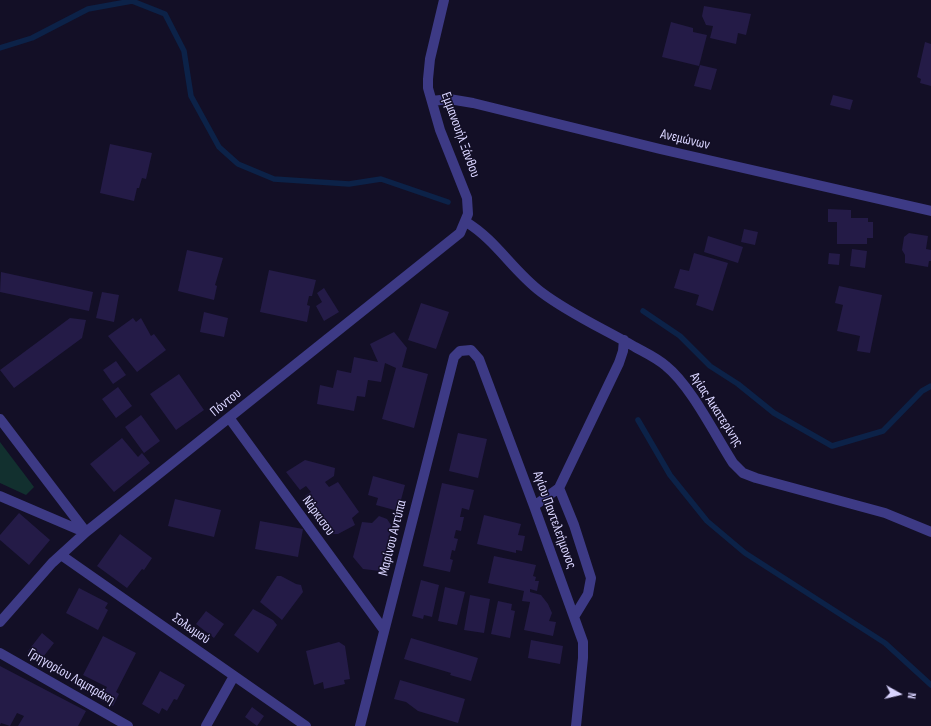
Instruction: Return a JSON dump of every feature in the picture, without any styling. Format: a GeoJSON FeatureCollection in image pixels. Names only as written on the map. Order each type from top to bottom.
{"type":"FeatureCollection","features":[{"type":"Feature","properties":{"kind":"street","name":"Εμμανουήλ Ξάνθου"},"geometry":{"type":"LineString","coordinates":[[444,0],[428,69],[428,88],[440,130],[465,193],[468,209]]}},
{"type":"Feature","properties":{"kind":"street","name":"Ανεμώνων"},"geometry":{"type":"LineString","coordinates":[[432,101],[449,99],[473,103],[931,211]]}},
{"type":"Feature","properties":{"kind":"street","name":"Πόντου"},"geometry":{"type":"LineString","coordinates":[[0,622],[61,555],[86,532],[230,419],[412,271],[453,241],[463,229],[466,222],[468,209]]}},
{"type":"Feature","properties":{"kind":"street","name":"Αγίας Αικατερίνης"},"geometry":{"type":"LineString","coordinates":[[466,222],[488,238],[531,284],[542,292],[563,307],[624,340],[666,366],[681,380],[733,463],[743,473],[885,513],[931,532]]}},
{"type":"Feature","properties":{"kind":"street"},"geometry":{"type":"LineString","coordinates":[[534,506],[559,488],[619,363],[623,351],[624,340]]}},
{"type":"Feature","properties":{"kind":"street","name":"Αγίου Παντελεήμονος"},"geometry":{"type":"LineString","coordinates":[[454,357],[460,351],[471,350],[479,359],[574,617],[584,649],[576,726]]}},
{"type":"Feature","properties":{"kind":"street","name":"Μαρίνου Αντύπα"},"geometry":{"type":"LineString","coordinates":[[360,726],[454,357]]}},
{"type":"Feature","properties":{"kind":"street"},"geometry":{"type":"LineString","coordinates":[[0,419],[86,532]]}},
{"type":"Feature","properties":{"kind":"street","name":"Νάρκισου"},"geometry":{"type":"LineString","coordinates":[[230,419],[384,630]]}},
{"type":"Feature","properties":{"kind":"street"},"geometry":{"type":"LineString","coordinates":[[559,488],[574,525],[591,578],[588,594],[574,617]]}},
{"type":"Feature","properties":{"kind":"street"},"geometry":{"type":"LineString","coordinates":[[0,496],[86,532]]}},
{"type":"Feature","properties":{"kind":"street","name":"Σολωμού"},"geometry":{"type":"LineString","coordinates":[[61,555],[306,726]]}},
{"type":"Feature","properties":{"kind":"street","name":"Γρηγορίου Λαμπράκη"},"geometry":{"type":"LineString","coordinates":[[0,653],[128,726]]}},
{"type":"Feature","properties":{"kind":"street"},"geometry":{"type":"LineString","coordinates":[[206,726],[234,676]]}},
{"type":"Feature","properties":{"kind":"green space"},"geometry":{"type":"Polygon","coordinates":[[[0,442],[34,487],[26,495],[0,483],[0,442]]]}},
{"type":"Feature","properties":{"kind":"building"},"geometry":{"type":"Polygon","coordinates":[[[704,6],[751,14],[746,35],[738,33],[736,44],[710,38],[713,26],[706,25],[702,16],[704,6]]]}},
{"type":"Feature","properties":{"kind":"building"},"geometry":{"type":"Polygon","coordinates":[[[671,22],[693,28],[693,32],[707,35],[699,66],[662,57],[671,22]]]}},
{"type":"Feature","properties":{"kind":"building"},"geometry":{"type":"Polygon","coordinates":[[[925,42],[931,44],[931,86],[920,83],[921,79],[917,77],[925,42]]]}},
{"type":"Feature","properties":{"kind":"building"},"geometry":{"type":"Polygon","coordinates":[[[700,65],[717,69],[711,90],[694,86],[700,65]]]}},
{"type":"Feature","properties":{"kind":"building"},"geometry":{"type":"Polygon","coordinates":[[[833,95],[853,100],[850,110],[830,105],[833,95]]]}},
{"type":"Feature","properties":{"kind":"building"},"geometry":{"type":"Polygon","coordinates":[[[110,144],[152,153],[146,179],[142,178],[139,188],[137,188],[134,201],[100,193],[110,144]]]}},
{"type":"Feature","properties":{"kind":"building"},"geometry":{"type":"Polygon","coordinates":[[[828,209],[851,210],[851,218],[868,218],[868,222],[873,222],[873,238],[867,238],[867,244],[837,244],[837,222],[828,222],[828,209]]]}},
{"type":"Feature","properties":{"kind":"building"},"geometry":{"type":"Polygon","coordinates":[[[744,229],[758,232],[755,245],[741,242],[744,229]]]}},
{"type":"Feature","properties":{"kind":"building"},"geometry":{"type":"Polygon","coordinates":[[[909,233],[928,236],[926,249],[931,250],[931,261],[929,261],[928,267],[905,263],[905,255],[902,250],[904,237],[909,233]]]}},
{"type":"Feature","properties":{"kind":"building"},"geometry":{"type":"Polygon","coordinates":[[[708,236],[743,247],[738,263],[704,252],[708,236]]]}},
{"type":"Feature","properties":{"kind":"building"},"geometry":{"type":"Polygon","coordinates":[[[852,249],[867,251],[865,268],[850,266],[852,249]]]}},
{"type":"Feature","properties":{"kind":"building"},"geometry":{"type":"Polygon","coordinates":[[[187,250],[223,258],[215,285],[217,286],[214,300],[178,291],[187,250]]]}},
{"type":"Feature","properties":{"kind":"building"},"geometry":{"type":"Polygon","coordinates":[[[694,253],[728,263],[713,311],[696,305],[699,295],[674,288],[680,269],[689,271],[694,253]]]}},
{"type":"Feature","properties":{"kind":"building"},"geometry":{"type":"Polygon","coordinates":[[[829,253],[840,254],[839,265],[828,264],[829,253]]]}},
{"type":"Feature","properties":{"kind":"building"},"geometry":{"type":"Polygon","coordinates":[[[269,270],[316,280],[312,296],[309,296],[307,305],[310,306],[307,322],[260,312],[269,270]]]}},
{"type":"Feature","properties":{"kind":"building"},"geometry":{"type":"Polygon","coordinates":[[[1,272],[93,292],[89,311],[0,292],[1,272]]]}},
{"type":"Feature","properties":{"kind":"building"},"geometry":{"type":"Polygon","coordinates":[[[839,286],[882,295],[870,353],[857,351],[860,336],[837,331],[843,305],[835,303],[839,286]]]}},
{"type":"Feature","properties":{"kind":"building"},"geometry":{"type":"Polygon","coordinates":[[[324,288],[339,312],[324,321],[316,306],[322,302],[317,293],[324,288]]]}},
{"type":"Feature","properties":{"kind":"building"},"geometry":{"type":"Polygon","coordinates":[[[102,292],[119,295],[114,322],[96,318],[102,292]]]}},
{"type":"Feature","properties":{"kind":"building"},"geometry":{"type":"Polygon","coordinates":[[[421,303],[449,312],[436,349],[408,340],[421,303]]]}},
{"type":"Feature","properties":{"kind":"building"},"geometry":{"type":"Polygon","coordinates":[[[204,312],[228,318],[224,337],[200,332],[204,312]]]}},
{"type":"Feature","properties":{"kind":"building"},"geometry":{"type":"Polygon","coordinates":[[[70,318],[86,320],[82,338],[14,388],[0,370],[70,318]]]}},
{"type":"Feature","properties":{"kind":"building"},"geometry":{"type":"Polygon","coordinates":[[[133,318],[136,322],[141,318],[151,336],[154,334],[166,350],[137,372],[108,336],[133,318]]]}},
{"type":"Feature","properties":{"kind":"building"},"geometry":{"type":"Polygon","coordinates":[[[394,332],[407,348],[402,367],[428,374],[414,428],[382,419],[396,368],[385,363],[381,382],[368,380],[365,397],[357,396],[354,411],[317,404],[320,385],[333,388],[337,370],[351,373],[354,357],[378,362],[370,344],[394,332]]]}},
{"type":"Feature","properties":{"kind":"building"},"geometry":{"type":"Polygon","coordinates":[[[116,361],[126,375],[113,384],[103,370],[116,361]]]}},
{"type":"Feature","properties":{"kind":"building"},"geometry":{"type":"Polygon","coordinates":[[[179,374],[204,410],[176,430],[150,394],[179,374]]]}},
{"type":"Feature","properties":{"kind":"building"},"geometry":{"type":"Polygon","coordinates":[[[118,387],[132,406],[116,418],[102,399],[118,387]]]}},
{"type":"Feature","properties":{"kind":"building"},"geometry":{"type":"Polygon","coordinates":[[[141,415],[160,441],[144,453],[125,427],[141,415]]]}},
{"type":"Feature","properties":{"kind":"building"},"geometry":{"type":"Polygon","coordinates":[[[458,433],[487,439],[478,478],[449,471],[458,433]]]}},
{"type":"Feature","properties":{"kind":"building"},"geometry":{"type":"Polygon","coordinates":[[[122,438],[138,457],[142,453],[150,463],[114,492],[90,464],[122,438]]]}},
{"type":"Feature","properties":{"kind":"building"},"geometry":{"type":"Polygon","coordinates":[[[305,460],[335,468],[334,476],[325,482],[329,487],[338,482],[359,512],[352,518],[355,525],[338,534],[333,534],[305,496],[311,492],[306,486],[300,490],[286,472],[305,460]]]}},
{"type":"Feature","properties":{"kind":"building"},"geometry":{"type":"Polygon","coordinates":[[[373,476],[405,485],[398,511],[376,505],[378,498],[368,495],[373,476]]]}},
{"type":"Feature","properties":{"kind":"building"},"geometry":{"type":"Polygon","coordinates":[[[442,483],[474,490],[469,510],[462,508],[460,517],[464,517],[461,531],[456,530],[454,538],[458,539],[455,551],[452,550],[450,559],[453,560],[450,572],[423,566],[442,483]]]}},
{"type":"Feature","properties":{"kind":"building"},"geometry":{"type":"Polygon","coordinates":[[[175,499],[221,510],[214,537],[168,526],[175,499]]]}},
{"type":"Feature","properties":{"kind":"building"},"geometry":{"type":"Polygon","coordinates":[[[19,513],[50,540],[29,565],[0,540],[0,535],[19,513]]]}},
{"type":"Feature","properties":{"kind":"building"},"geometry":{"type":"Polygon","coordinates":[[[484,515],[521,524],[518,535],[525,536],[522,551],[516,550],[516,553],[477,544],[484,515]]]}},
{"type":"Feature","properties":{"kind":"building"},"geometry":{"type":"Polygon","coordinates":[[[379,516],[387,519],[391,525],[387,553],[383,556],[380,571],[363,569],[353,557],[362,522],[372,523],[379,516]]]}},
{"type":"Feature","properties":{"kind":"building"},"geometry":{"type":"Polygon","coordinates":[[[260,521],[303,529],[298,557],[255,549],[260,521]]]}},
{"type":"Feature","properties":{"kind":"building"},"geometry":{"type":"Polygon","coordinates":[[[120,534],[152,558],[144,570],[142,569],[127,588],[97,566],[120,534]]]}},
{"type":"Feature","properties":{"kind":"building"},"geometry":{"type":"Polygon","coordinates":[[[494,556],[536,565],[533,576],[536,577],[535,581],[539,581],[537,591],[530,589],[530,592],[541,595],[548,604],[552,613],[549,621],[556,622],[553,636],[524,630],[530,602],[522,601],[524,591],[488,583],[494,556]]]}},
{"type":"Feature","properties":{"kind":"building"},"geometry":{"type":"Polygon","coordinates":[[[277,576],[281,576],[301,585],[303,592],[282,620],[260,602],[277,576]]]}},
{"type":"Feature","properties":{"kind":"building"},"geometry":{"type":"Polygon","coordinates":[[[421,580],[439,585],[432,617],[424,615],[423,619],[412,616],[421,580]]]}},
{"type":"Feature","properties":{"kind":"building"},"geometry":{"type":"Polygon","coordinates":[[[445,587],[465,592],[457,625],[438,621],[445,587]]]}},
{"type":"Feature","properties":{"kind":"building"},"geometry":{"type":"Polygon","coordinates":[[[79,588],[108,603],[105,608],[108,610],[98,630],[66,613],[79,588]]]}},
{"type":"Feature","properties":{"kind":"building"},"geometry":{"type":"Polygon","coordinates":[[[470,595],[490,599],[484,633],[464,630],[470,595]]]}},
{"type":"Feature","properties":{"kind":"building"},"geometry":{"type":"Polygon","coordinates":[[[498,601],[512,604],[511,610],[515,611],[510,638],[491,634],[498,601]]]}},
{"type":"Feature","properties":{"kind":"building"},"geometry":{"type":"Polygon","coordinates":[[[253,609],[273,620],[277,625],[258,653],[234,635],[253,609]]]}},
{"type":"Feature","properties":{"kind":"building"},"geometry":{"type":"Polygon","coordinates":[[[206,611],[224,624],[214,638],[196,624],[206,611]]]}},
{"type":"Feature","properties":{"kind":"building"},"geometry":{"type":"Polygon","coordinates":[[[42,633],[54,643],[40,661],[28,651],[42,633]]]}},
{"type":"Feature","properties":{"kind":"building"},"geometry":{"type":"Polygon","coordinates":[[[103,636],[136,653],[116,692],[119,694],[113,706],[100,700],[107,687],[83,675],[103,636]]]}},
{"type":"Feature","properties":{"kind":"building"},"geometry":{"type":"Polygon","coordinates":[[[411,638],[478,658],[471,681],[450,675],[451,673],[404,659],[411,638]]]}},
{"type":"Feature","properties":{"kind":"building"},"geometry":{"type":"Polygon","coordinates":[[[531,640],[563,646],[560,664],[528,658],[531,640]]]}},
{"type":"Feature","properties":{"kind":"building"},"geometry":{"type":"Polygon","coordinates":[[[339,642],[345,646],[350,679],[344,680],[345,684],[324,689],[323,682],[314,685],[306,651],[339,642]]]}},
{"type":"Feature","properties":{"kind":"building"},"geometry":{"type":"Polygon","coordinates":[[[0,666],[86,711],[78,726],[18,726],[24,716],[17,713],[10,726],[1,723],[0,725],[0,666]]]}},
{"type":"Feature","properties":{"kind":"building"},"geometry":{"type":"Polygon","coordinates":[[[160,671],[185,685],[177,700],[174,699],[167,711],[162,708],[159,714],[142,704],[160,671]]]}},
{"type":"Feature","properties":{"kind":"building"},"geometry":{"type":"Polygon","coordinates":[[[400,680],[465,699],[458,723],[418,711],[406,702],[394,699],[400,680]]]}},
{"type":"Feature","properties":{"kind":"building"},"geometry":{"type":"Polygon","coordinates":[[[252,707],[264,716],[257,726],[245,717],[252,707]]]}},
{"type":"Feature","properties":{"kind":"waterway"},"geometry":{"type":"LineString","coordinates":[[0,48],[32,38],[88,9],[132,1],[165,14],[184,51],[191,96],[219,147],[238,164],[274,179],[349,184],[381,179],[448,202]]}},
{"type":"Feature","properties":{"kind":"waterway"},"geometry":{"type":"LineString","coordinates":[[643,311],[680,336],[710,366],[738,384],[774,413],[832,446],[883,431],[922,391],[931,386]]}},
{"type":"Feature","properties":{"kind":"waterway"},"geometry":{"type":"LineString","coordinates":[[638,420],[670,475],[707,521],[745,553],[885,643],[931,685]]}}]}
